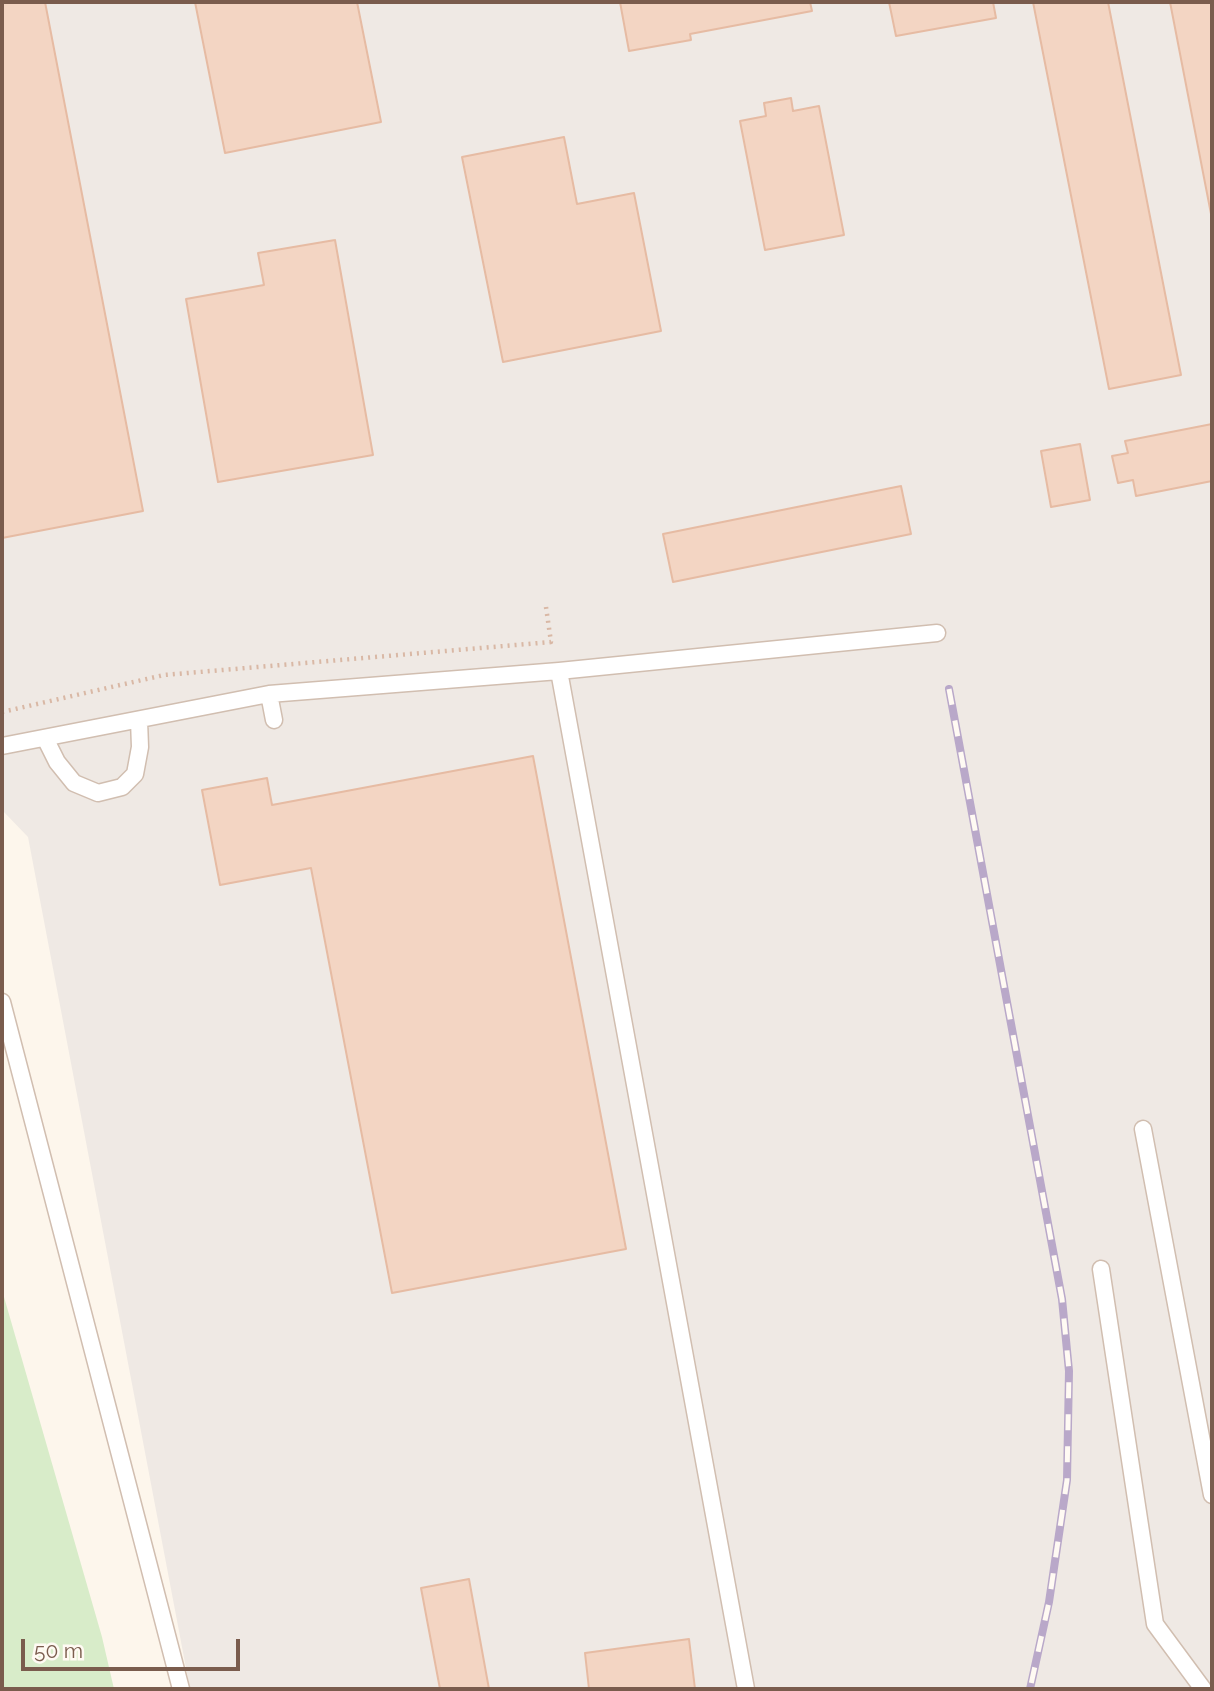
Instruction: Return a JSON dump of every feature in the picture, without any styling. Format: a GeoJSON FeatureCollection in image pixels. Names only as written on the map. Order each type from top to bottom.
{"type":"FeatureCollection","features":[{"type":"Feature","properties":{"kind":"lane"},"geometry":{"type":"LineString","coordinates":[[2,746],[269,695],[559,671],[937,633]]}},
{"type":"Feature","properties":{"kind":"lane"},"geometry":{"type":"LineString","coordinates":[[559,671],[746,1689]]}},
{"type":"Feature","properties":{"kind":"lane"},"geometry":{"type":"LineString","coordinates":[[269,695],[274,720]]}},
{"type":"Feature","properties":{"kind":"lane"},"geometry":{"type":"LineString","coordinates":[[45,738],[57,762],[74,783],[98,793],[122,787],[135,774],[140,747],[139,720]]}},
{"type":"Feature","properties":{"kind":"lane"},"geometry":{"type":"LineString","coordinates":[[2,1002],[181,1689]]}},
{"type":"Feature","properties":{"kind":"lane"},"geometry":{"type":"LineString","coordinates":[[1143,1129],[1212,1495]]}},
{"type":"Feature","properties":{"kind":"lane"},"geometry":{"type":"LineString","coordinates":[[1101,1269],[1155,1623],[1203,1689]]}},
{"type":"Feature","properties":{"kind":"path"},"geometry":{"type":"LineString","coordinates":[[2,712],[164,675],[551,642],[546,607]]}},
{"type":"Feature","properties":{"kind":"shaded area"},"geometry":{"type":"Polygon","coordinates":[[[2,2],[1212,2],[1212,1689],[190,1689],[28,837],[2,810],[2,2]]]}},
{"type":"Feature","properties":{"kind":"green space"},"geometry":{"type":"Polygon","coordinates":[[[2,1290],[102,1637],[114,1689],[2,1689],[2,1290]]]}},
{"type":"Feature","properties":{"kind":"building"},"geometry":{"type":"Polygon","coordinates":[[[2,2],[45,2],[143,511],[2,538],[2,2]]]}},
{"type":"Feature","properties":{"kind":"building"},"geometry":{"type":"Polygon","coordinates":[[[195,2],[357,2],[381,122],[225,153],[195,2]]]}},
{"type":"Feature","properties":{"kind":"building"},"geometry":{"type":"Polygon","coordinates":[[[620,2],[810,2],[812,11],[690,34],[691,40],[629,51],[620,2]]]}},
{"type":"Feature","properties":{"kind":"building"},"geometry":{"type":"Polygon","coordinates":[[[889,2],[993,2],[996,18],[896,36],[889,2]]]}},
{"type":"Feature","properties":{"kind":"building"},"geometry":{"type":"Polygon","coordinates":[[[1033,2],[1108,2],[1181,375],[1109,389],[1033,2]]]}},
{"type":"Feature","properties":{"kind":"building"},"geometry":{"type":"Polygon","coordinates":[[[1170,2],[1212,2],[1212,219],[1170,2]]]}},
{"type":"Feature","properties":{"kind":"building"},"geometry":{"type":"Polygon","coordinates":[[[791,98],[793,111],[819,106],[844,235],[765,250],[740,121],[766,116],[764,103],[791,98]]]}},
{"type":"Feature","properties":{"kind":"building"},"geometry":{"type":"Polygon","coordinates":[[[564,137],[577,204],[634,193],[661,331],[503,362],[462,157],[564,137]]]}},
{"type":"Feature","properties":{"kind":"building"},"geometry":{"type":"Polygon","coordinates":[[[335,240],[373,455],[218,482],[186,299],[264,285],[258,253],[335,240]]]}},
{"type":"Feature","properties":{"kind":"building"},"geometry":{"type":"Polygon","coordinates":[[[1212,424],[1212,481],[1136,496],[1133,480],[1118,483],[1112,456],[1128,453],[1125,441],[1212,424]]]}},
{"type":"Feature","properties":{"kind":"building"},"geometry":{"type":"Polygon","coordinates":[[[1080,444],[1090,500],[1051,507],[1041,451],[1080,444]]]}},
{"type":"Feature","properties":{"kind":"building"},"geometry":{"type":"Polygon","coordinates":[[[901,486],[911,534],[673,582],[663,534],[901,486]]]}},
{"type":"Feature","properties":{"kind":"building"},"geometry":{"type":"Polygon","coordinates":[[[533,756],[626,1249],[392,1293],[311,868],[220,885],[202,790],[267,778],[272,805],[533,756]]]}},
{"type":"Feature","properties":{"kind":"building"},"geometry":{"type":"Polygon","coordinates":[[[469,1579],[489,1689],[440,1689],[421,1588],[469,1579]]]}},
{"type":"Feature","properties":{"kind":"building"},"geometry":{"type":"Polygon","coordinates":[[[689,1639],[695,1689],[589,1689],[585,1653],[689,1639]]]}},
{"type":"Feature","properties":{"kind":"railway"},"geometry":{"type":"LineString","coordinates":[[949,689],[1062,1299],[1069,1371],[1067,1480],[1049,1602],[1030,1689]]}}]}
